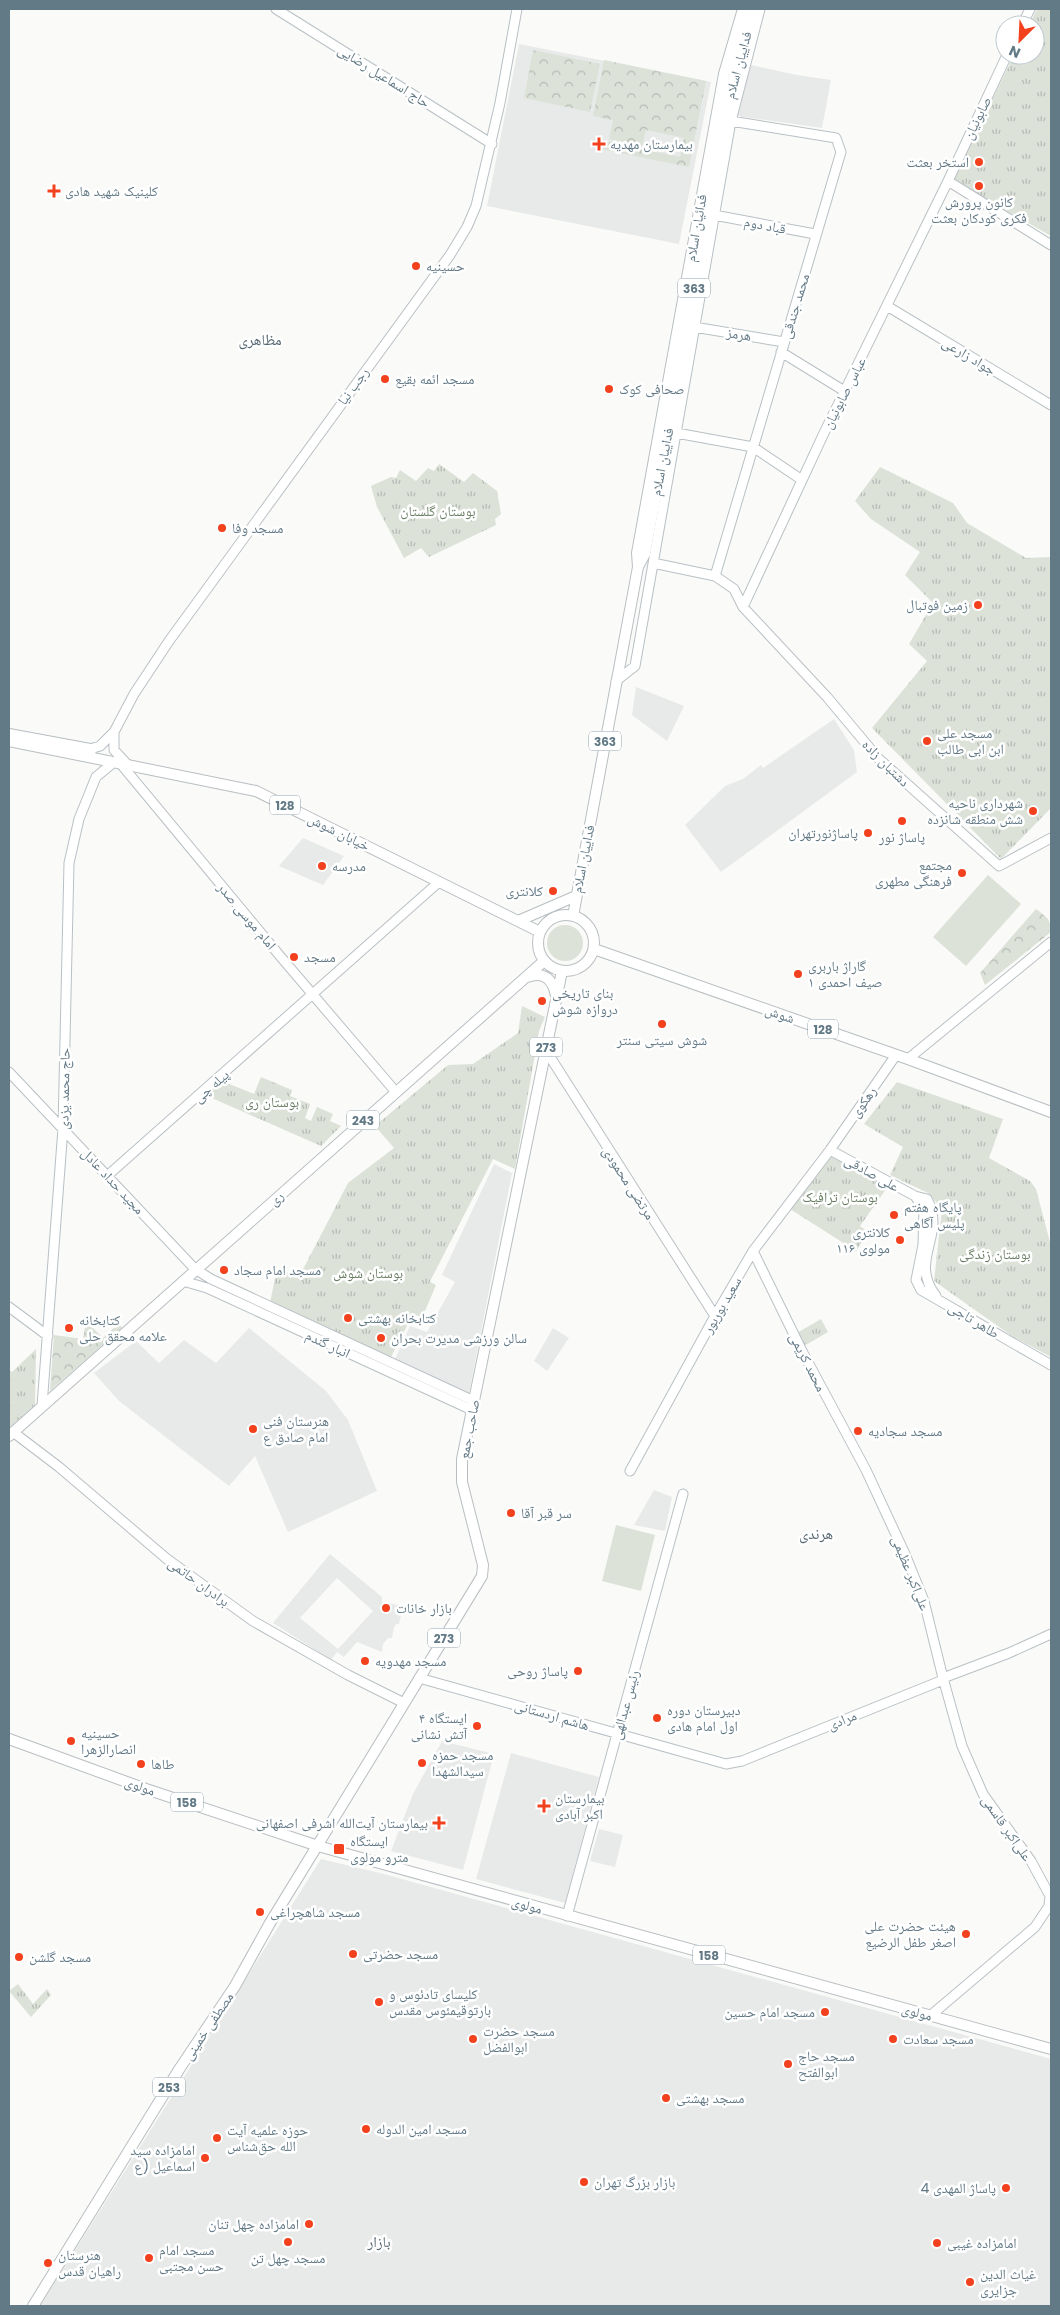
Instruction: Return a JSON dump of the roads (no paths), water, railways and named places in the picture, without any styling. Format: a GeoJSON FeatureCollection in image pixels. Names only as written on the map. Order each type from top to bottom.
{"type":"FeatureCollection","features":[{"type":"Feature","properties":{"kind":"main road","name":"فدائیان اسلام"},"geometry":{"type":"LineString","coordinates":[[638,567],[636,553],[724,74],[743,9]]}},
{"type":"Feature","properties":{"kind":"main road","name":"فداییان اسلام"},"geometry":{"type":"LineString","coordinates":[[573,916],[638,567],[645,554],[672,433],[727,120],[753,9]]}},
{"type":"Feature","properties":{"kind":"main road","name":"خیابان شوش"},"geometry":{"type":"LineString","coordinates":[[9,734],[90,753],[121,763],[256,790],[540,932]]}},
{"type":"Feature","properties":{"kind":"main road","name":"خیابان شوش"},"geometry":{"type":"LineString","coordinates":[[9,741],[90,753]]}},
{"type":"Feature","properties":{"kind":"main road"},"geometry":{"type":"LineString","coordinates":[[518,921],[576,896]]}},
{"type":"Feature","properties":{"kind":"main road"},"geometry":{"type":"LineString","coordinates":[[573,916],[586,923],[590,928],[593,935],[594,949],[591,956],[582,966],[562,971],[555,969],[544,961],[538,948],[540,932],[552,918],[573,916]]}},
{"type":"Feature","properties":{"kind":"main road","name":"شوش"},"geometry":{"type":"LineString","coordinates":[[594,949],[908,1059],[1051,1112]]}},
{"type":"Feature","properties":{"kind":"main road","name":"ری"},"geometry":{"type":"LineString","coordinates":[[11,1434],[521,979],[544,961]]}},
{"type":"Feature","properties":{"kind":"main road","name":"صاحب جمع"},"geometry":{"type":"LineString","coordinates":[[318,1846],[419,1678],[476,1588],[484,1570],[462,1482],[462,1459],[562,971]]}},
{"type":"Feature","properties":{"kind":"main road"},"geometry":{"type":"LineString","coordinates":[[521,979],[533,975],[543,975],[552,982],[557,997]]}},
{"type":"Feature","properties":{"kind":"main road","name":"مولوی"},"geometry":{"type":"LineString","coordinates":[[9,1739],[154,1791],[318,1846],[1051,2049]]}},
{"type":"Feature","properties":{"kind":"main road","name":"مصطفی خمینی"},"geometry":{"type":"LineString","coordinates":[[32,2306],[180,2068],[216,2016],[318,1846]]}},
{"type":"Feature","properties":{"kind":"street","name":"حاج اسماعیل رضایی"},"geometry":{"type":"LineString","coordinates":[[276,9],[492,144]]}},
{"type":"Feature","properties":{"kind":"street","name":"رجب نیا"},"geometry":{"type":"LineString","coordinates":[[90,753],[114,732],[156,660],[454,248],[476,206],[492,144],[517,9]]}},
{"type":"Feature","properties":{"kind":"street"},"geometry":{"type":"LineString","coordinates":[[744,51],[760,9]]}},
{"type":"Feature","properties":{"kind":"street","name":"صابونیان"},"geometry":{"type":"LineString","coordinates":[[948,181],[1002,65]]}},
{"type":"Feature","properties":{"kind":"street"},"geometry":{"type":"LineString","coordinates":[[616,682],[635,666],[653,563],[672,433],[714,215],[727,120]]}},
{"type":"Feature","properties":{"kind":"street","name":"محمد جندقی"},"geometry":{"type":"LineString","coordinates":[[714,576],[841,152],[836,138],[727,120]]}},
{"type":"Feature","properties":{"kind":"street"},"geometry":{"type":"LineString","coordinates":[[948,181],[1051,245]]}},
{"type":"Feature","properties":{"kind":"street","name":"عباس صابونیان"},"geometry":{"type":"LineString","coordinates":[[743,607],[802,480],[948,181]]}},
{"type":"Feature","properties":{"kind":"street","name":"قباد دوم"},"geometry":{"type":"LineString","coordinates":[[714,215],[816,234]]}},
{"type":"Feature","properties":{"kind":"street","name":"جواد زارعی"},"geometry":{"type":"LineString","coordinates":[[887,306],[1051,406]]}},
{"type":"Feature","properties":{"kind":"street","name":"هرمز"},"geometry":{"type":"LineString","coordinates":[[694,326],[784,342]]}},
{"type":"Feature","properties":{"kind":"street"},"geometry":{"type":"LineString","coordinates":[[781,352],[846,392]]}},
{"type":"Feature","properties":{"kind":"street"},"geometry":{"type":"LineString","coordinates":[[672,433],[753,447],[802,480]]}},
{"type":"Feature","properties":{"kind":"street"},"geometry":{"type":"LineString","coordinates":[[653,563],[714,576]]}},
{"type":"Feature","properties":{"kind":"street","name":"دشتبان زاده"},"geometry":{"type":"LineString","coordinates":[[714,576],[734,589],[743,607],[827,697],[878,758],[999,866],[1051,838]]}},
{"type":"Feature","properties":{"kind":"street"},"geometry":{"type":"LineString","coordinates":[[114,732],[114,750],[121,763]]}},
{"type":"Feature","properties":{"kind":"street"},"geometry":{"type":"LineString","coordinates":[[90,753],[96,777]]}},
{"type":"Feature","properties":{"kind":"street","name":"حاج محمد یزدی"},"geometry":{"type":"LineString","coordinates":[[42,1406],[63,1128],[69,863],[79,818],[96,777],[121,763]]}},
{"type":"Feature","properties":{"kind":"street","name":"امام موسی صدر"},"geometry":{"type":"LineString","coordinates":[[121,763],[396,1091]]}},
{"type":"Feature","properties":{"kind":"street","name":"پیله چی"},"geometry":{"type":"LineString","coordinates":[[108,1176],[439,882]]}},
{"type":"Feature","properties":{"kind":"street"},"geometry":{"type":"LineString","coordinates":[[908,1059],[1051,942]]}},
{"type":"Feature","properties":{"kind":"street","name":"مرتضی محمودی"},"geometry":{"type":"LineString","coordinates":[[545,1049],[715,1316]]}},
{"type":"Feature","properties":{"kind":"street","name":"رهکوی"},"geometry":{"type":"LineString","coordinates":[[830,1150],[896,1055]]}},
{"type":"Feature","properties":{"kind":"street","name":"مجید حداد عادل"},"geometry":{"type":"LineString","coordinates":[[9,1072],[195,1270]]}},
{"type":"Feature","properties":{"kind":"street","name":"سعید بوربور"},"geometry":{"type":"LineString","coordinates":[[630,1471],[715,1316],[753,1252],[830,1150]]}},
{"type":"Feature","properties":{"kind":"street","name":"علی صادقی"},"geometry":{"type":"LineString","coordinates":[[830,1150],[915,1196],[927,1199],[933,1211],[934,1221],[925,1275],[928,1286],[937,1298]]}},
{"type":"Feature","properties":{"kind":"street","name":"محمد کریمی"},"geometry":{"type":"LineString","coordinates":[[753,1252],[803,1353],[866,1470]]}},
{"type":"Feature","properties":{"kind":"street","name":"انبار گندم"},"geometry":{"type":"LineString","coordinates":[[195,1270],[281,1317]]}},
{"type":"Feature","properties":{"kind":"street","name":"انبار گندم"},"geometry":{"type":"LineString","coordinates":[[182,1281],[207,1288],[281,1317],[473,1405]]}},
{"type":"Feature","properties":{"kind":"street","name":"طاهر تاجی"},"geometry":{"type":"LineString","coordinates":[[937,1298],[1051,1365]]}},
{"type":"Feature","properties":{"kind":"street"},"geometry":{"type":"LineString","coordinates":[[9,1307],[48,1336]]}},
{"type":"Feature","properties":{"kind":"street","name":"برادران حاتمی"},"geometry":{"type":"LineString","coordinates":[[11,1434],[62,1470],[168,1560],[253,1621],[348,1675],[404,1703]]}},
{"type":"Feature","properties":{"kind":"street","name":"علی‌اکبر عظیمی"},"geometry":{"type":"LineString","coordinates":[[866,1470],[905,1554],[924,1601],[943,1679]]}},
{"type":"Feature","properties":{"kind":"street","name":"رئیس عبدالهی"},"geometry":{"type":"LineString","coordinates":[[567,1916],[683,1494]]}},
{"type":"Feature","properties":{"kind":"street","name":"مرادی"},"geometry":{"type":"LineString","coordinates":[[742,1761],[1009,1653],[1051,1634]]}},
{"type":"Feature","properties":{"kind":"street","name":"هاشم اردستانی"},"geometry":{"type":"LineString","coordinates":[[419,1678],[714,1761],[726,1764],[742,1761]]}},
{"type":"Feature","properties":{"kind":"street","name":"علی‌اکبر قاسمی"},"geometry":{"type":"LineString","coordinates":[[930,2016],[1035,1927],[1049,1906],[1050,1896],[1044,1882],[983,1794],[962,1746],[943,1679]]}},
{"type":"Feature","properties":{"kind":"place","name":"بیمارستان مهدیه"},"geometry":{"type":"Point","coordinates":[599,144]}},
{"type":"Feature","properties":{"kind":"place","name":"استخر بعثت"},"geometry":{"type":"Point","coordinates":[979,162]}},
{"type":"Feature","properties":{"kind":"place","name":"کانون پرورش فکری کودکان بعثت"},"geometry":{"type":"Point","coordinates":[979,186]}},
{"type":"Feature","properties":{"kind":"place","name":"کلینیک شهید هادی"},"geometry":{"type":"Point","coordinates":[54,191]}},
{"type":"Feature","properties":{"kind":"place","name":"حسینیه"},"geometry":{"type":"Point","coordinates":[416,266]}},
{"type":"Feature","properties":{"kind":"place","name":"مسجد ائمه بقیع"},"geometry":{"type":"Point","coordinates":[385,379]}},
{"type":"Feature","properties":{"kind":"place","name":"صحافی کوک"},"geometry":{"type":"Point","coordinates":[609,389]}},
{"type":"Feature","properties":{"kind":"place","name":"مسجد وفا"},"geometry":{"type":"Point","coordinates":[222,528]}},
{"type":"Feature","properties":{"kind":"place","name":"زمین فوتبال"},"geometry":{"type":"Point","coordinates":[978,605]}},
{"type":"Feature","properties":{"kind":"place","name":"مسجد علی ابن ابی طالب"},"geometry":{"type":"Point","coordinates":[927,741]}},
{"type":"Feature","properties":{"kind":"place","name":"شهرداری ناحیه شش منطقه شانزده"},"geometry":{"type":"Point","coordinates":[1033,811]}},
{"type":"Feature","properties":{"kind":"place","name":"پاساژ نور"},"geometry":{"type":"Point","coordinates":[902,821]}},
{"type":"Feature","properties":{"kind":"place","name":"پاساژنورتهران"},"geometry":{"type":"Point","coordinates":[868,833]}},
{"type":"Feature","properties":{"kind":"place","name":"مدرسه"},"geometry":{"type":"Point","coordinates":[322,866]}},
{"type":"Feature","properties":{"kind":"place","name":"مجتمع فرهنگی مطهری"},"geometry":{"type":"Point","coordinates":[962,873]}},
{"type":"Feature","properties":{"kind":"place","name":"کلانتری"},"geometry":{"type":"Point","coordinates":[553,891]}},
{"type":"Feature","properties":{"kind":"place","name":"مسجد"},"geometry":{"type":"Point","coordinates":[294,957]}},
{"type":"Feature","properties":{"kind":"place","name":"گاراژ باربری صیف احمدی ۱"},"geometry":{"type":"Point","coordinates":[798,974]}},
{"type":"Feature","properties":{"kind":"place","name":"بنای تاریخی دروازه شوش"},"geometry":{"type":"Point","coordinates":[542,1001]}},
{"type":"Feature","properties":{"kind":"place","name":"شوش سیتی سنتر"},"geometry":{"type":"Point","coordinates":[662,1024]}},
{"type":"Feature","properties":{"kind":"place","name":"پایگاه هفتم پلیس آگاهی"},"geometry":{"type":"Point","coordinates":[894,1215]}},
{"type":"Feature","properties":{"kind":"place","name":"کلانتری ۱۱۶ مولوی"},"geometry":{"type":"Point","coordinates":[900,1240]}},
{"type":"Feature","properties":{"kind":"place","name":"مسجد امام سجاد"},"geometry":{"type":"Point","coordinates":[224,1270]}},
{"type":"Feature","properties":{"kind":"place","name":"کتابخانه بهشتی"},"geometry":{"type":"Point","coordinates":[348,1318]}},
{"type":"Feature","properties":{"kind":"place","name":"کتابخانه علامه محقق حلی"},"geometry":{"type":"Point","coordinates":[69,1328]}},
{"type":"Feature","properties":{"kind":"place","name":"سالن ورزشی مدیرت بحران"},"geometry":{"type":"Point","coordinates":[381,1338]}},
{"type":"Feature","properties":{"kind":"place","name":"هنرستان فنی امام صادق ع"},"geometry":{"type":"Point","coordinates":[253,1429]}},
{"type":"Feature","properties":{"kind":"place","name":"مسجد سجادیه"},"geometry":{"type":"Point","coordinates":[858,1431]}},
{"type":"Feature","properties":{"kind":"place","name":"سر قبر آقا"},"geometry":{"type":"Point","coordinates":[511,1513]}},
{"type":"Feature","properties":{"kind":"place","name":"بازار خانات"},"geometry":{"type":"Point","coordinates":[386,1608]}},
{"type":"Feature","properties":{"kind":"place","name":"مسجد مهدویه"},"geometry":{"type":"Point","coordinates":[365,1661]}},
{"type":"Feature","properties":{"kind":"place","name":"پاساژ روحی"},"geometry":{"type":"Point","coordinates":[578,1671]}},
{"type":"Feature","properties":{"kind":"place","name":"دبیرستان دوره اول امام هادی"},"geometry":{"type":"Point","coordinates":[657,1718]}},
{"type":"Feature","properties":{"kind":"place","name":"ایستگاه ۴ آتش نشانی"},"geometry":{"type":"Point","coordinates":[477,1726]}},
{"type":"Feature","properties":{"kind":"place","name":"حسینیه انصارالزهرا"},"geometry":{"type":"Point","coordinates":[71,1741]}},
{"type":"Feature","properties":{"kind":"place","name":"مسجد حمزه سیدالشهدا"},"geometry":{"type":"Point","coordinates":[422,1763]}},
{"type":"Feature","properties":{"kind":"place","name":"طاها"},"geometry":{"type":"Point","coordinates":[141,1764]}},
{"type":"Feature","properties":{"kind":"place","name":"بیمارستان اکبر آبادی"},"geometry":{"type":"Point","coordinates":[544,1806]}},
{"type":"Feature","properties":{"kind":"place","name":"بیمارستان آیت‌الله اشرفی اصفهانی"},"geometry":{"type":"Point","coordinates":[439,1823]}},
{"type":"Feature","properties":{"kind":"place","name":"ایستگاه مترو مولوی"},"geometry":{"type":"Point","coordinates":[339,1849]}},
{"type":"Feature","properties":{"kind":"place","name":"مسجد شاهچراغی"},"geometry":{"type":"Point","coordinates":[260,1912]}},
{"type":"Feature","properties":{"kind":"place","name":"هیئت حضرت علی اصغر طفل الرضیع"},"geometry":{"type":"Point","coordinates":[966,1934]}},
{"type":"Feature","properties":{"kind":"place","name":"مسجد حضرتی"},"geometry":{"type":"Point","coordinates":[353,1954]}},
{"type":"Feature","properties":{"kind":"place","name":"مسجد گلشن"},"geometry":{"type":"Point","coordinates":[19,1957]}},
{"type":"Feature","properties":{"kind":"place","name":"کلیسای تادئوس و بارتوقیمئوس مقدس"},"geometry":{"type":"Point","coordinates":[379,2002]}},
{"type":"Feature","properties":{"kind":"place","name":"مسجد امام حسین"},"geometry":{"type":"Point","coordinates":[825,2012]}},
{"type":"Feature","properties":{"kind":"place","name":"مسجد حضرت ابوالفضل"},"geometry":{"type":"Point","coordinates":[473,2039]}},
{"type":"Feature","properties":{"kind":"place","name":"مسجد سعادت"},"geometry":{"type":"Point","coordinates":[893,2039]}},
{"type":"Feature","properties":{"kind":"place","name":"مسجد حاج ابوالفتح"},"geometry":{"type":"Point","coordinates":[788,2064]}},
{"type":"Feature","properties":{"kind":"place","name":"مسجد بهشتی"},"geometry":{"type":"Point","coordinates":[666,2098]}},
{"type":"Feature","properties":{"kind":"place","name":"مسجد امین الدوله"},"geometry":{"type":"Point","coordinates":[366,2129]}},
{"type":"Feature","properties":{"kind":"place","name":"حوزه علمیه آیت الله حق‌شناس"},"geometry":{"type":"Point","coordinates":[217,2138]}},
{"type":"Feature","properties":{"kind":"place","name":"امامزاده سید اسماعیل (ع"},"geometry":{"type":"Point","coordinates":[205,2158]}},
{"type":"Feature","properties":{"kind":"place","name":"بازار بزرگ تهران"},"geometry":{"type":"Point","coordinates":[584,2182]}},
{"type":"Feature","properties":{"kind":"place","name":"پاساژ المهدی 4"},"geometry":{"type":"Point","coordinates":[1006,2188]}},
{"type":"Feature","properties":{"kind":"place","name":"امامزاده چهل تنان"},"geometry":{"type":"Point","coordinates":[309,2224]}},
{"type":"Feature","properties":{"kind":"place","name":"مسجد چهل تن"},"geometry":{"type":"Point","coordinates":[288,2242]}},
{"type":"Feature","properties":{"kind":"place","name":"امامزاده غیبی"},"geometry":{"type":"Point","coordinates":[937,2243]}},
{"type":"Feature","properties":{"kind":"place","name":"مسجد امام حسن مجتبی"},"geometry":{"type":"Point","coordinates":[149,2258]}},
{"type":"Feature","properties":{"kind":"place","name":"هنرستان راهیان قدس"},"geometry":{"type":"Point","coordinates":[48,2263]}},
{"type":"Feature","properties":{"kind":"place","name":"غیاث الدین جزایری"},"geometry":{"type":"Point","coordinates":[970,2282]}},
{"type":"Feature","properties":{"kind":"district","name":"مظاهری"},"geometry":{"type":"Point","coordinates":[260,339]}},
{"type":"Feature","properties":{"kind":"district","name":"هرندی"},"geometry":{"type":"Point","coordinates":[816,1533]}},
{"type":"Feature","properties":{"kind":"district","name":"بازار"},"geometry":{"type":"Point","coordinates":[379,2241]}},
{"type":"Feature","properties":{"kind":"park label","name":"بوستان گلستان"},"geometry":{"type":"Point","coordinates":[438,511]}},
{"type":"Feature","properties":{"kind":"park label","name":"بوستان ری"},"geometry":{"type":"Point","coordinates":[272,1102]}},
{"type":"Feature","properties":{"kind":"park label","name":"بوستان ترافیک"},"geometry":{"type":"Point","coordinates":[840,1197]}},
{"type":"Feature","properties":{"kind":"park label","name":"بوستان زندگی"},"geometry":{"type":"Point","coordinates":[995,1254]}},
{"type":"Feature","properties":{"kind":"park label","name":"بوستان شوش"},"geometry":{"type":"Point","coordinates":[368,1273]}}]}
